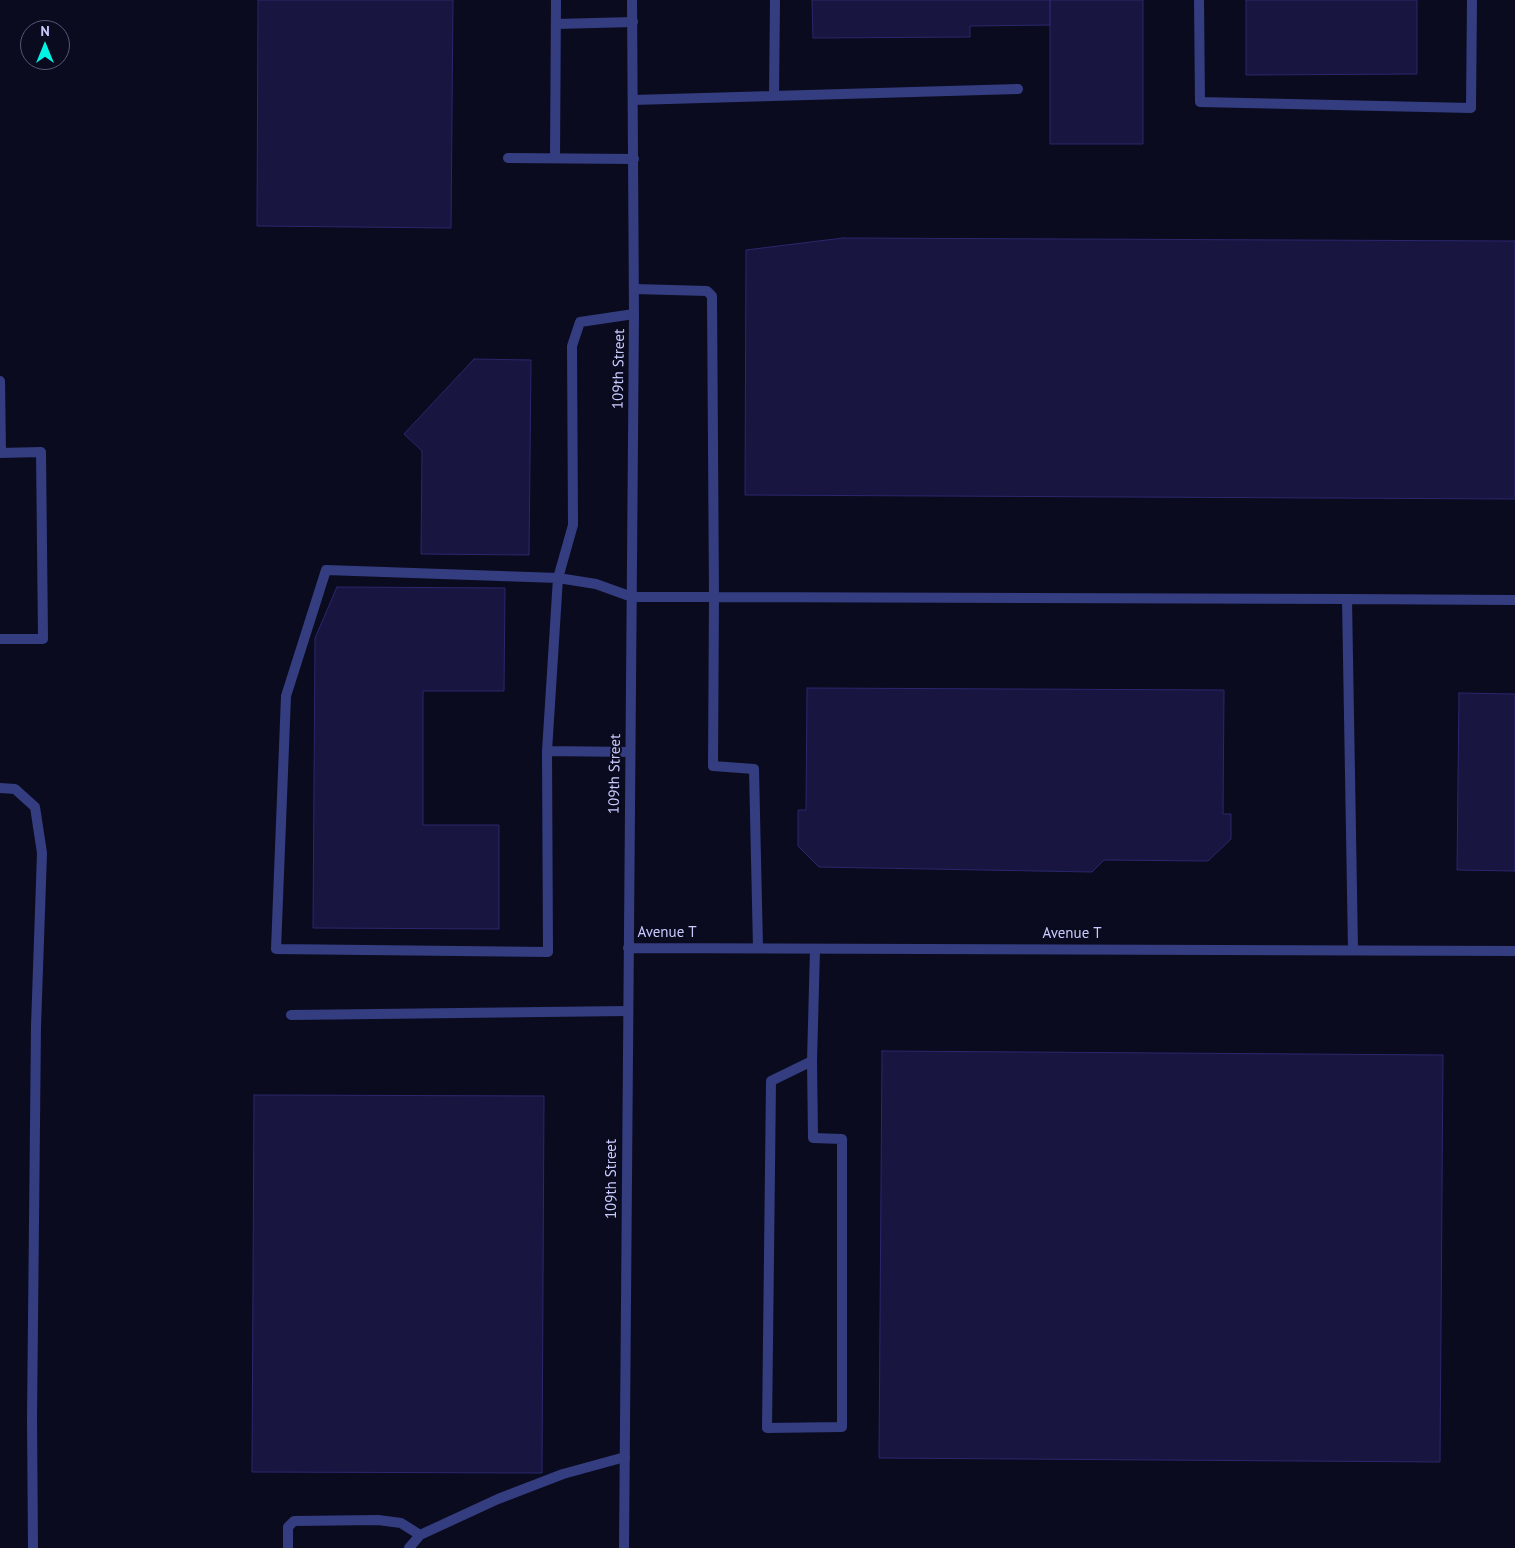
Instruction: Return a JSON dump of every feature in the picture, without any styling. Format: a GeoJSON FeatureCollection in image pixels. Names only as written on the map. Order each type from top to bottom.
{"type":"FeatureCollection","features":[{"type":"Feature","properties":{"kind":"street"},"geometry":{"type":"LineString","coordinates":[[556,0],[556,158]]}},
{"type":"Feature","properties":{"kind":"street","name":"109th Street"},"geometry":{"type":"LineString","coordinates":[[624,1548],[634,314],[632,0]]}},
{"type":"Feature","properties":{"kind":"street"},"geometry":{"type":"LineString","coordinates":[[774,96],[775,0]]}},
{"type":"Feature","properties":{"kind":"street"},"geometry":{"type":"LineString","coordinates":[[1199,0],[1200,102],[1471,108],[1472,0]]}},
{"type":"Feature","properties":{"kind":"street"},"geometry":{"type":"LineString","coordinates":[[556,24],[632,22]]}},
{"type":"Feature","properties":{"kind":"street"},"geometry":{"type":"LineString","coordinates":[[633,100],[1018,90]]}},
{"type":"Feature","properties":{"kind":"street"},"geometry":{"type":"LineString","coordinates":[[508,158],[634,159]]}},
{"type":"Feature","properties":{"kind":"street"},"geometry":{"type":"LineString","coordinates":[[634,288],[708,292],[712,296],[713,766],[754,769],[758,948]]}},
{"type":"Feature","properties":{"kind":"street"},"geometry":{"type":"LineString","coordinates":[[634,314],[580,322],[572,346],[573,525],[558,578],[547,751],[548,952],[276,949],[286,696],[326,570],[558,578],[596,584],[632,597],[1515,600]]}},
{"type":"Feature","properties":{"kind":"street"},"geometry":{"type":"LineString","coordinates":[[0,381],[0,453],[41,452],[43,638],[0,639]]}},
{"type":"Feature","properties":{"kind":"street"},"geometry":{"type":"LineString","coordinates":[[1347,599],[1353,950]]}},
{"type":"Feature","properties":{"kind":"street"},"geometry":{"type":"LineString","coordinates":[[547,751],[630,752]]}},
{"type":"Feature","properties":{"kind":"street"},"geometry":{"type":"LineString","coordinates":[[0,788],[15,789],[35,807],[42,853],[36,1036],[32,1418],[33,1548]]}},
{"type":"Feature","properties":{"kind":"street","name":"Avenue T"},"geometry":{"type":"LineString","coordinates":[[628,948],[1515,951]]}},
{"type":"Feature","properties":{"kind":"street"},"geometry":{"type":"LineString","coordinates":[[812,1061],[771,1081],[767,1428],[842,1427],[842,1139],[814,1138],[812,1061],[815,949]]}},
{"type":"Feature","properties":{"kind":"street"},"geometry":{"type":"LineString","coordinates":[[291,1015],[628,1011]]}},
{"type":"Feature","properties":{"kind":"street"},"geometry":{"type":"LineString","coordinates":[[409,1548],[420,1535],[498,1499],[563,1474],[625,1457]]}},
{"type":"Feature","properties":{"kind":"street"},"geometry":{"type":"LineString","coordinates":[[288,1548],[288,1527],[294,1521],[378,1520],[401,1523],[420,1535]]}},
{"type":"Feature","properties":{"kind":"building"},"geometry":{"type":"Polygon","coordinates":[[[258,0],[453,0],[451,228],[257,226],[258,0]]]}},
{"type":"Feature","properties":{"kind":"building"},"geometry":{"type":"Polygon","coordinates":[[[812,0],[1050,0],[1050,25],[970,26],[970,37],[813,38],[812,0]]]}},
{"type":"Feature","properties":{"kind":"building"},"geometry":{"type":"Polygon","coordinates":[[[1050,0],[1143,0],[1143,144],[1050,144],[1050,0]]]}},
{"type":"Feature","properties":{"kind":"building"},"geometry":{"type":"Polygon","coordinates":[[[1246,0],[1417,0],[1417,74],[1246,75],[1246,0]]]}},
{"type":"Feature","properties":{"kind":"building"},"geometry":{"type":"Polygon","coordinates":[[[843,238],[1515,241],[1515,499],[745,495],[746,250],[843,238]]]}},
{"type":"Feature","properties":{"kind":"building"},"geometry":{"type":"Polygon","coordinates":[[[474,359],[531,360],[529,555],[421,554],[422,451],[404,434],[474,359]]]}},
{"type":"Feature","properties":{"kind":"building"},"geometry":{"type":"Polygon","coordinates":[[[337,587],[505,588],[504,691],[423,691],[423,825],[499,825],[499,929],[313,928],[315,638],[337,587]]]}},
{"type":"Feature","properties":{"kind":"building"},"geometry":{"type":"Polygon","coordinates":[[[807,688],[1224,690],[1223,814],[1231,814],[1231,839],[1208,861],[1104,860],[1092,872],[819,867],[798,846],[798,810],[806,810],[807,688]]]}},
{"type":"Feature","properties":{"kind":"building"},"geometry":{"type":"Polygon","coordinates":[[[1459,693],[1515,694],[1515,871],[1457,870],[1459,693]]]}},
{"type":"Feature","properties":{"kind":"building"},"geometry":{"type":"Polygon","coordinates":[[[882,1051],[1443,1055],[1440,1462],[879,1458],[882,1051]]]}},
{"type":"Feature","properties":{"kind":"building"},"geometry":{"type":"Polygon","coordinates":[[[254,1095],[544,1096],[542,1473],[252,1472],[254,1095]]]}}]}
